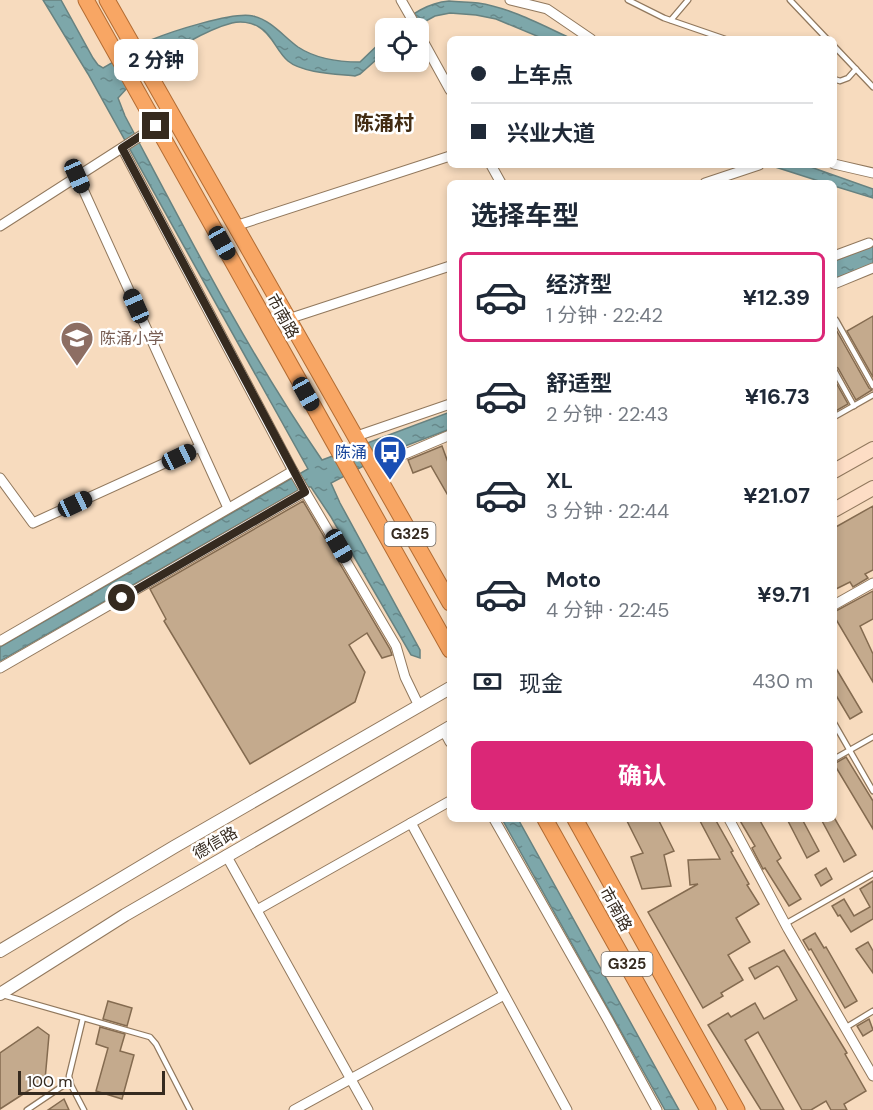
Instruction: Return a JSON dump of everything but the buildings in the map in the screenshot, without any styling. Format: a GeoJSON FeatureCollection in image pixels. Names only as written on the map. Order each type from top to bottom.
{"type":"FeatureCollection","features":[{"type":"Feature","properties":{"kind":"highway","name":"市南路"},"geometry":{"type":"LineString","coordinates":[[86,0],[447,645]]}},
{"type":"Feature","properties":{"kind":"highway","name":"市南路"},"geometry":{"type":"LineString","coordinates":[[107,0],[447,598]]}},
{"type":"Feature","properties":{"kind":"highway","name":"市南路"},"geometry":{"type":"LineString","coordinates":[[547,822],[708,1110]]}},
{"type":"Feature","properties":{"kind":"highway","name":"市南路"},"geometry":{"type":"LineString","coordinates":[[577,822],[738,1110]]}},
{"type":"Feature","properties":{"kind":"main road"},"geometry":{"type":"LineString","coordinates":[[837,469],[873,449]]}},
{"type":"Feature","properties":{"kind":"main road"},"geometry":{"type":"LineString","coordinates":[[837,508],[873,488]]}},
{"type":"Feature","properties":{"kind":"street"},"geometry":{"type":"LineString","coordinates":[[404,6],[414,0]]}},
{"type":"Feature","properties":{"kind":"street"},"geometry":{"type":"LineString","coordinates":[[510,0],[547,9],[587,36]]}},
{"type":"Feature","properties":{"kind":"street"},"geometry":{"type":"LineString","coordinates":[[429,51],[447,84]]}},
{"type":"Feature","properties":{"kind":"street"},"geometry":{"type":"LineString","coordinates":[[0,226],[156,126]]}},
{"type":"Feature","properties":{"kind":"street"},"geometry":{"type":"LineString","coordinates":[[124,146],[304,490],[396,646],[405,677],[419,706]]}},
{"type":"Feature","properties":{"kind":"street"},"geometry":{"type":"LineString","coordinates":[[235,226],[447,157]]}},
{"type":"Feature","properties":{"kind":"street"},"geometry":{"type":"LineString","coordinates":[[837,165],[873,173]]}},
{"type":"Feature","properties":{"kind":"street"},"geometry":{"type":"LineString","coordinates":[[714,180],[750,168]]}},
{"type":"Feature","properties":{"kind":"street"},"geometry":{"type":"LineString","coordinates":[[77,176],[228,508]]}},
{"type":"Feature","properties":{"kind":"street"},"geometry":{"type":"LineString","coordinates":[[837,255],[869,243]]}},
{"type":"Feature","properties":{"kind":"street"},"geometry":{"type":"LineString","coordinates":[[288,319],[447,267]]}},
{"type":"Feature","properties":{"kind":"street"},"geometry":{"type":"LineString","coordinates":[[837,283],[873,268]]}},
{"type":"Feature","properties":{"kind":"street"},"geometry":{"type":"LineString","coordinates":[[355,439],[447,406]]}},
{"type":"Feature","properties":{"kind":"street"},"geometry":{"type":"LineString","coordinates":[[371,467],[447,436]]}},
{"type":"Feature","properties":{"kind":"street"},"geometry":{"type":"LineString","coordinates":[[0,478],[33,524],[200,447]]}},
{"type":"Feature","properties":{"kind":"street"},"geometry":{"type":"LineString","coordinates":[[0,641],[228,508],[295,473]]}},
{"type":"Feature","properties":{"kind":"street"},"geometry":{"type":"LineString","coordinates":[[0,668],[304,490]]}},
{"type":"Feature","properties":{"kind":"street"},"geometry":{"type":"LineString","coordinates":[[837,603],[873,583]]}},
{"type":"Feature","properties":{"kind":"street","name":"德信路"},"geometry":{"type":"LineString","coordinates":[[0,951],[164,852],[447,690]]}},
{"type":"Feature","properties":{"kind":"street","name":"德信路"},"geometry":{"type":"LineString","coordinates":[[0,994],[125,915],[226,855],[447,729]]}},
{"type":"Feature","properties":{"kind":"street"},"geometry":{"type":"LineString","coordinates":[[257,910],[447,803]]}},
{"type":"Feature","properties":{"kind":"street"},"geometry":{"type":"LineString","coordinates":[[496,822],[657,1110]]}},
{"type":"Feature","properties":{"kind":"street"},"geometry":{"type":"LineString","coordinates":[[731,822],[785,924],[873,1076]]}},
{"type":"Feature","properties":{"kind":"street"},"geometry":{"type":"LineString","coordinates":[[411,823],[567,1110]]}},
{"type":"Feature","properties":{"kind":"street"},"geometry":{"type":"LineString","coordinates":[[226,855],[368,1110]]}},
{"type":"Feature","properties":{"kind":"street"},"geometry":{"type":"LineString","coordinates":[[294,1110],[504,995]]}},
{"type":"Feature","properties":{"kind":"lane"},"geometry":{"type":"LineString","coordinates":[[628,0],[671,21],[716,36]]}},
{"type":"Feature","properties":{"kind":"lane"},"geometry":{"type":"LineString","coordinates":[[671,21],[688,0]]}},
{"type":"Feature","properties":{"kind":"lane"},"geometry":{"type":"LineString","coordinates":[[790,0],[824,36]]}},
{"type":"Feature","properties":{"kind":"lane"},"geometry":{"type":"LineString","coordinates":[[837,49],[873,87]]}},
{"type":"Feature","properties":{"kind":"lane"},"geometry":{"type":"LineString","coordinates":[[837,80],[848,78],[856,69]]}},
{"type":"Feature","properties":{"kind":"lane"},"geometry":{"type":"LineString","coordinates":[[837,322],[873,386]]}},
{"type":"Feature","properties":{"kind":"lane"},"geometry":{"type":"LineString","coordinates":[[837,375],[854,406]]}},
{"type":"Feature","properties":{"kind":"lane"},"geometry":{"type":"LineString","coordinates":[[837,415],[873,395]]}},
{"type":"Feature","properties":{"kind":"lane"},"geometry":{"type":"LineString","coordinates":[[837,728],[873,791]]}},
{"type":"Feature","properties":{"kind":"lane"},"geometry":{"type":"LineString","coordinates":[[837,757],[873,737]]}},
{"type":"Feature","properties":{"kind":"lane"},"geometry":{"type":"LineString","coordinates":[[785,924],[873,874]]}},
{"type":"Feature","properties":{"kind":"lane"},"geometry":{"type":"LineString","coordinates":[[0,994],[150,1037],[156,1044],[190,1110]]}},
{"type":"Feature","properties":{"kind":"lane"},"geometry":{"type":"LineString","coordinates":[[845,1028],[873,1011]]}},
{"type":"Feature","properties":{"kind":"lane"},"geometry":{"type":"LineString","coordinates":[[83,1018],[69,1076],[84,1110]]}},
{"type":"Feature","properties":{"kind":"lane"},"geometry":{"type":"LineString","coordinates":[[27,1110],[70,1081]]}},
{"type":"Feature","properties":{"kind":"water"},"geometry":{"type":"Polygon","coordinates":[[[43,0],[61,0],[93,58],[103,68],[151,40],[217,19],[244,15],[260,18],[298,47],[320,57],[360,62],[375,48],[375,61],[355,76],[311,70],[288,61],[264,30],[259,27],[246,22],[232,23],[200,36],[165,56],[143,72],[118,98],[171,204],[243,334],[322,460],[447,413],[447,430],[392,451],[331,483],[420,650],[420,658],[411,655],[331,517],[311,487],[304,487],[0,661],[0,647],[308,469],[88,74],[43,0]]]}},
{"type":"Feature","properties":{"kind":"water"},"geometry":{"type":"Polygon","coordinates":[[[449,1],[490,5],[565,36],[537,36],[496,19],[476,15],[450,13],[429,19],[408,18],[420,10],[449,1]]]}},
{"type":"Feature","properties":{"kind":"water"},"geometry":{"type":"Polygon","coordinates":[[[778,168],[814,168],[873,189],[873,198],[837,187],[837,180],[816,180],[778,168]]]}},
{"type":"Feature","properties":{"kind":"water"},"geometry":{"type":"Polygon","coordinates":[[[873,246],[873,264],[837,278],[837,260],[873,246]]]}},
{"type":"Feature","properties":{"kind":"water"},"geometry":{"type":"Polygon","coordinates":[[[504,822],[520,822],[679,1110],[665,1110],[504,822]]]}},
{"type":"Feature","properties":{"kind":"place","name":"陈涌小学"},"geometry":{"type":"Point","coordinates":[77,367]}},
{"type":"Feature","properties":{"kind":"place","name":"陈涌"},"geometry":{"type":"Point","coordinates":[390,481]}},
{"type":"Feature","properties":{"kind":"district","name":"陈涌村"},"geometry":{"type":"Point","coordinates":[384,123]}},
{"type":"Feature","properties":{"kind":"route"},"geometry":{"type":"LineString","coordinates":[[122,598],[305,492],[122,148],[156,126]]}}]}
